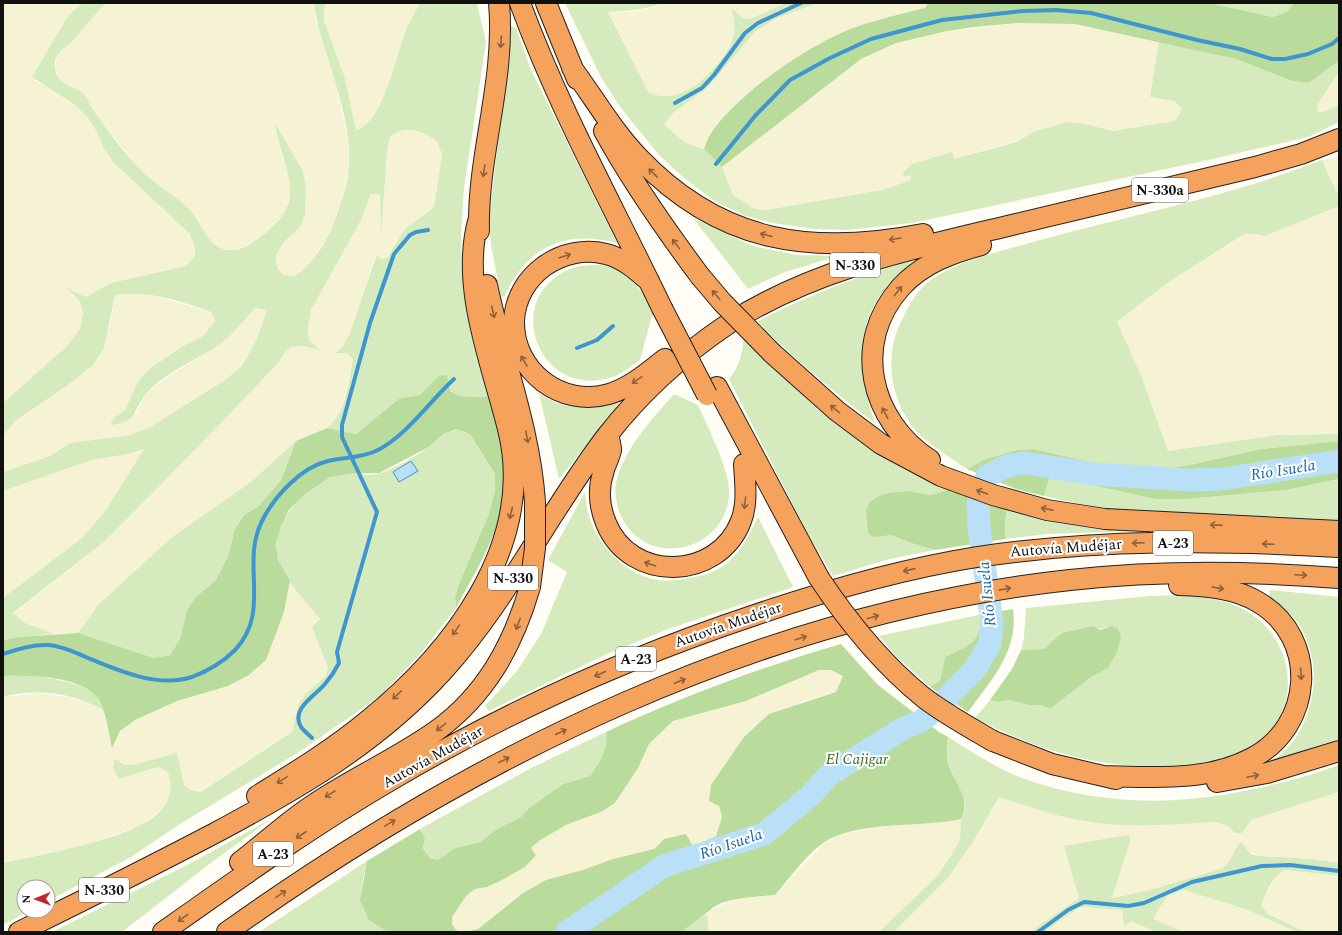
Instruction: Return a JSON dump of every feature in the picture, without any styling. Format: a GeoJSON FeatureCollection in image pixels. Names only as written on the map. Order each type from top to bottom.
{"type":"FeatureCollection","features":[{"type":"Feature","properties":{"kind":"highway"},"geometry":{"type":"LineString","coordinates":[[202,904],[213,883],[302,812],[427,737],[459,711],[482,688],[507,649],[519,621],[530,587],[535,548],[536,502],[526,434],[495,319],[484,270],[480,242],[479,218],[481,190],[500,58],[502,26],[499,3]]}},
{"type":"Feature","properties":{"kind":"highway"},"geometry":{"type":"LineString","coordinates":[[520,3],[543,62],[568,118],[649,281],[667,304]]}},
{"type":"Feature","properties":{"kind":"highway"},"geometry":{"type":"LineString","coordinates":[[533,3],[555,59],[667,304],[712,391],[819,578],[856,631],[895,673],[939,709],[993,741],[1052,764],[1128,782],[1152,785],[1203,784],[1267,773],[1339,750]]}},
{"type":"Feature","properties":{"kind":"highway"},"geometry":{"type":"LineString","coordinates":[[546,3],[572,68],[596,118],[628,173],[662,225],[700,276],[722,302],[772,354],[814,392],[865,433],[901,456],[940,476],[1013,501],[1074,514],[1131,522],[1257,526],[1339,531]]}},
{"type":"Feature","properties":{"kind":"highway"},"geometry":{"type":"LineString","coordinates":[[572,68],[620,136],[656,175],[693,204],[733,225],[784,240],[833,244],[881,241],[951,228],[974,234]]}},
{"type":"Feature","properties":{"kind":"highway","name":"N-330a"},"geometry":{"type":"LineString","coordinates":[[1032,220],[1255,167],[1301,154],[1339,138]]}},
{"type":"Feature","properties":{"kind":"highway"},"geometry":{"type":"LineString","coordinates":[[169,857],[199,831],[329,750],[368,721],[394,698],[441,649],[478,596],[490,573],[498,556],[513,508],[515,473],[508,430],[489,363],[477,299],[473,246],[479,218]]}},
{"type":"Feature","properties":{"kind":"highway"},"geometry":{"type":"LineString","coordinates":[[940,476],[934,463],[920,453],[892,426],[880,404],[874,380],[873,368],[875,343],[878,331],[894,297],[906,282],[922,269],[947,256],[1011,236],[1032,220]]}},
{"type":"Feature","properties":{"kind":"highway","name":"N-330"},"geometry":{"type":"LineString","coordinates":[[19,932],[169,857],[274,801],[324,772],[364,744],[414,700],[443,671],[478,629],[509,585],[576,479],[608,435],[640,398],[716,332],[770,300],[820,278],[879,258],[1032,220]]}},
{"type":"Feature","properties":{"kind":"highway"},"geometry":{"type":"LineString","coordinates":[[649,281],[619,259],[596,252],[580,252],[564,255],[545,265],[523,289],[516,310],[516,337],[525,362],[539,379],[557,391],[578,397],[600,396],[622,389],[699,333],[716,332]]}},
{"type":"Feature","properties":{"kind":"highway"},"geometry":{"type":"LineString","coordinates":[[712,391],[744,464],[792,552],[819,578]]}},
{"type":"Feature","properties":{"kind":"highway"},"geometry":{"type":"LineString","coordinates":[[608,435],[611,449],[601,478],[600,490],[600,502],[606,524],[611,534],[626,551],[646,563],[657,566],[680,568],[702,562],[722,550],[730,541],[736,532],[744,510],[746,498],[744,464]]}},
{"type":"Feature","properties":{"kind":"highway","name":"Autovía Mudéjar"},"geometry":{"type":"LineString","coordinates":[[163,932],[301,836],[391,780],[479,731],[534,704],[664,647],[727,624],[840,588],[947,562],[1040,549],[1101,544],[1175,543],[1339,547]]}},
{"type":"Feature","properties":{"kind":"highway","name":"A-23"},"geometry":{"type":"LineString","coordinates":[[227,932],[247,924],[346,850],[488,768],[594,717],[666,686],[767,649],[835,627],[953,598],[1043,583],[1071,580],[1152,574],[1218,572],[1339,578]]}},
{"type":"Feature","properties":{"kind":"highway"},"geometry":{"type":"LineString","coordinates":[[1071,580],[1084,590],[1180,585],[1217,588],[1247,596],[1260,603],[1281,621],[1294,642],[1300,665],[1301,688],[1298,703],[1289,725],[1274,743],[1253,758],[1228,768],[1194,776],[1104,776]]}},
{"type":"Feature","properties":{"kind":"shaded area"},"geometry":{"type":"Polygon","coordinates":[[[3,3],[82,3],[68,16],[35,81],[53,89],[74,104],[87,117],[97,132],[104,149],[114,163],[189,233],[195,247],[195,256],[186,266],[111,283],[86,297],[69,289],[79,300],[83,312],[80,329],[67,346],[3,403],[3,3]]]}},
{"type":"Feature","properties":{"kind":"shaded area"},"geometry":{"type":"Polygon","coordinates":[[[106,3],[314,3],[315,17],[334,76],[347,135],[350,164],[344,194],[330,233],[309,266],[295,276],[283,275],[277,267],[276,256],[283,243],[300,227],[305,215],[306,189],[303,171],[293,156],[280,151],[290,175],[290,196],[285,212],[270,229],[248,245],[234,250],[218,248],[209,240],[189,209],[157,186],[140,170],[89,105],[83,93],[60,81],[55,70],[57,56],[106,3]]]}},
{"type":"Feature","properties":{"kind":"shaded area"},"geometry":{"type":"Polygon","coordinates":[[[326,3],[420,3],[408,27],[388,86],[373,119],[362,129],[356,130],[345,78],[324,21],[324,9],[326,3]]]}},
{"type":"Feature","properties":{"kind":"shaded area"},"geometry":{"type":"Polygon","coordinates":[[[663,3],[786,3],[750,19],[743,18],[732,9],[735,29],[733,40],[727,51],[710,73],[692,89],[673,96],[659,97],[649,93],[608,11],[630,12],[648,9],[663,3]]]}},
{"type":"Feature","properties":{"kind":"shaded area"},"geometry":{"type":"Polygon","coordinates":[[[817,3],[928,3],[925,8],[880,19],[842,33],[814,47],[744,97],[710,133],[704,149],[689,144],[678,137],[664,124],[673,113],[707,88],[755,32],[775,19],[817,3]]]}},
{"type":"Feature","properties":{"kind":"shaded area"},"geometry":{"type":"Polygon","coordinates":[[[1018,23],[1075,24],[1159,41],[1150,97],[1174,101],[1182,109],[1175,121],[1146,127],[1113,131],[1081,123],[1067,122],[1033,132],[1016,141],[954,159],[952,152],[910,175],[912,180],[874,192],[766,210],[755,209],[733,195],[722,167],[861,59],[896,43],[947,31],[1018,23]]]}},
{"type":"Feature","properties":{"kind":"shaded area"},"geometry":{"type":"Polygon","coordinates":[[[1339,71],[1339,105],[1320,113],[1317,111],[1318,104],[1339,71]]]}},
{"type":"Feature","properties":{"kind":"shaded area"},"geometry":{"type":"Polygon","coordinates":[[[400,129],[409,129],[425,134],[437,141],[442,154],[434,207],[405,229],[387,258],[380,259],[376,254],[349,335],[343,346],[335,352],[345,353],[353,360],[340,413],[336,422],[327,428],[296,441],[251,482],[98,605],[78,633],[54,634],[25,623],[13,614],[105,541],[226,418],[278,363],[286,351],[292,347],[302,346],[319,350],[309,340],[308,328],[311,310],[361,220],[371,194],[380,194],[381,231],[387,150],[390,136],[400,129]]]}},
{"type":"Feature","properties":{"kind":"shaded area"},"geometry":{"type":"Polygon","coordinates":[[[1339,156],[1339,197],[1322,160],[1339,156]]]}},
{"type":"Feature","properties":{"kind":"shaded area"},"geometry":{"type":"Polygon","coordinates":[[[1339,206],[1339,434],[1277,435],[1168,451],[1141,375],[1117,322],[1166,284],[1244,234],[1265,236],[1339,206]]]}},
{"type":"Feature","properties":{"kind":"shaded area"},"geometry":{"type":"Polygon","coordinates":[[[129,293],[155,296],[211,312],[215,322],[203,336],[183,346],[149,369],[139,380],[125,410],[114,418],[136,414],[146,394],[160,382],[217,346],[237,329],[255,308],[267,310],[256,341],[242,366],[225,380],[152,426],[131,435],[70,443],[50,456],[3,472],[3,436],[15,421],[71,383],[93,365],[110,325],[115,295],[129,293]]]}},
{"type":"Feature","properties":{"kind":"shaded area"},"geometry":{"type":"Polygon","coordinates":[[[145,449],[106,510],[82,538],[3,598],[3,491],[92,460],[128,454],[145,449]]]}},
{"type":"Feature","properties":{"kind":"shaded area"},"geometry":{"type":"Polygon","coordinates":[[[290,581],[320,619],[312,627],[328,668],[326,676],[305,694],[298,706],[292,732],[201,792],[190,790],[184,785],[177,753],[132,765],[124,765],[119,779],[158,767],[168,772],[171,780],[170,795],[161,810],[143,824],[87,845],[3,863],[3,697],[39,693],[69,697],[90,702],[103,710],[112,747],[120,731],[135,720],[177,701],[249,675],[266,660],[284,612],[290,581]]]}},
{"type":"Feature","properties":{"kind":"shaded area"},"geometry":{"type":"Polygon","coordinates":[[[819,670],[831,670],[843,676],[836,692],[799,703],[728,762],[711,785],[722,817],[716,836],[693,847],[664,839],[654,849],[614,859],[523,893],[478,929],[465,932],[456,930],[452,924],[452,917],[466,896],[475,889],[487,887],[539,841],[566,825],[601,812],[615,803],[638,768],[649,744],[673,721],[746,701],[819,670]]]}},
{"type":"Feature","properties":{"kind":"shaded area"},"geometry":{"type":"Polygon","coordinates":[[[1339,792],[1339,863],[1313,859],[1261,856],[1236,847],[1231,861],[1223,868],[1150,890],[1112,898],[1115,885],[1079,898],[1038,926],[1032,932],[894,932],[947,879],[973,842],[999,797],[1086,821],[1125,825],[1216,822],[1242,833],[1251,820],[1339,792]]]}},
{"type":"Feature","properties":{"kind":"shaded area"},"geometry":{"type":"Polygon","coordinates":[[[961,819],[960,839],[951,856],[937,876],[879,932],[709,932],[707,914],[710,910],[735,899],[775,895],[823,844],[838,835],[878,827],[961,819]]]}},
{"type":"Feature","properties":{"kind":"shaded area"},"geometry":{"type":"Polygon","coordinates":[[[1286,870],[1339,876],[1339,932],[1305,932],[1267,913],[1264,910],[1261,906],[1274,878],[1279,873],[1286,870]]]}},
{"type":"Feature","properties":{"kind":"shaded area"},"geometry":{"type":"Polygon","coordinates":[[[1184,890],[1248,910],[1297,932],[1184,932],[1154,919],[1156,913],[1168,895],[1184,890]]]}},
{"type":"Feature","properties":{"kind":"shaded area"},"geometry":{"type":"Polygon","coordinates":[[[1080,907],[1122,910],[1124,927],[1131,921],[1156,932],[1044,932],[1080,907]]]}},
{"type":"Feature","properties":{"kind":"green space"},"geometry":{"type":"Polygon","coordinates":[[[82,3],[106,3],[56,58],[56,74],[66,84],[84,94],[99,119],[134,163],[159,186],[190,210],[212,242],[225,250],[234,250],[247,246],[265,233],[279,220],[287,207],[290,194],[290,181],[275,123],[303,171],[306,189],[305,215],[300,227],[283,243],[276,256],[277,267],[283,275],[295,276],[309,264],[325,242],[343,198],[349,171],[348,140],[344,114],[318,27],[314,3],[326,3],[324,9],[324,21],[345,78],[356,130],[365,125],[374,115],[381,102],[388,86],[407,28],[420,3],[477,3],[486,42],[464,188],[461,235],[462,272],[468,313],[490,396],[469,397],[454,394],[450,391],[447,376],[420,395],[400,398],[356,434],[327,428],[338,415],[342,406],[348,388],[353,360],[346,353],[335,353],[343,346],[349,335],[377,254],[380,259],[387,258],[405,229],[434,207],[442,154],[437,141],[414,130],[403,130],[396,132],[390,136],[387,150],[381,236],[380,194],[371,194],[361,220],[311,310],[308,328],[309,340],[320,350],[302,346],[292,347],[286,351],[278,363],[226,418],[105,541],[13,613],[25,623],[54,634],[18,637],[3,640],[3,598],[82,538],[106,510],[144,449],[128,454],[92,460],[3,491],[3,472],[50,456],[70,443],[131,435],[152,426],[225,380],[242,366],[256,341],[267,310],[255,308],[232,334],[216,347],[170,374],[153,387],[146,394],[130,419],[119,424],[110,425],[114,418],[125,410],[139,380],[149,369],[183,346],[203,336],[215,321],[211,312],[176,300],[152,295],[115,295],[104,348],[93,365],[71,383],[15,421],[3,436],[3,403],[67,346],[80,329],[83,312],[79,300],[67,288],[86,297],[111,283],[186,266],[195,256],[195,247],[189,233],[114,163],[104,149],[97,132],[87,117],[74,104],[32,77],[68,16],[82,3]]]}},
{"type":"Feature","properties":{"kind":"green space"},"geometry":{"type":"Polygon","coordinates":[[[565,3],[663,3],[642,9],[608,12],[649,93],[660,96],[670,96],[688,90],[697,84],[712,70],[726,53],[734,34],[734,19],[731,8],[743,18],[750,19],[786,3],[817,3],[775,19],[755,32],[707,88],[673,113],[664,124],[678,137],[689,144],[704,149],[722,167],[733,195],[755,209],[766,210],[882,190],[911,180],[910,175],[904,177],[903,173],[912,164],[952,152],[954,159],[1016,142],[1033,132],[1067,122],[1081,123],[1113,131],[1175,121],[1182,109],[1174,101],[1150,97],[1159,41],[1236,59],[1292,81],[1309,83],[1339,61],[1339,71],[1318,104],[1317,110],[1320,113],[1339,105],[1339,122],[1308,137],[1208,160],[912,223],[847,230],[814,229],[773,223],[746,216],[716,202],[684,178],[660,156],[620,107],[601,77],[565,3]]]}},
{"type":"Feature","properties":{"kind":"green space"},"geometry":{"type":"Polygon","coordinates":[[[928,3],[1209,3],[1273,17],[1288,11],[1294,3],[1339,3],[1339,61],[1309,83],[1292,81],[1236,59],[1075,24],[1018,23],[974,27],[947,31],[896,43],[861,59],[722,167],[704,149],[711,133],[736,104],[788,63],[824,41],[841,33],[872,22],[925,8],[928,3]]]}},
{"type":"Feature","properties":{"kind":"green space"},"geometry":{"type":"Polygon","coordinates":[[[1209,3],[1294,3],[1288,11],[1273,17],[1209,3]]]}},
{"type":"Feature","properties":{"kind":"green space"},"geometry":{"type":"Polygon","coordinates":[[[510,26],[516,28],[531,70],[617,243],[598,239],[580,238],[549,246],[536,254],[524,265],[514,279],[505,296],[501,297],[491,245],[489,218],[506,75],[510,26]]]}},
{"type":"Feature","properties":{"kind":"green space"},"geometry":{"type":"Polygon","coordinates":[[[1322,160],[1339,197],[1339,206],[1265,236],[1244,234],[1166,284],[1117,322],[1141,375],[1168,451],[1277,435],[1339,434],[1339,441],[1261,449],[1190,465],[1150,471],[1126,470],[1033,449],[1017,450],[983,460],[967,469],[925,440],[910,423],[897,397],[893,382],[891,368],[892,353],[900,324],[911,302],[918,292],[936,276],[963,263],[994,253],[1261,182],[1322,160]]]}},
{"type":"Feature","properties":{"kind":"green space"},"geometry":{"type":"Polygon","coordinates":[[[693,218],[753,246],[797,255],[838,256],[785,272],[748,289],[693,218]]]}},
{"type":"Feature","properties":{"kind":"green space"},"geometry":{"type":"Polygon","coordinates":[[[914,260],[895,278],[878,299],[870,314],[865,329],[862,344],[863,376],[875,423],[814,374],[757,322],[795,303],[834,287],[914,260]]]}},
{"type":"Feature","properties":{"kind":"green space"},"geometry":{"type":"Polygon","coordinates":[[[601,265],[617,269],[631,280],[646,296],[653,312],[640,360],[613,377],[584,380],[563,374],[547,360],[537,342],[533,322],[537,302],[548,284],[572,268],[601,265]]]}},
{"type":"Feature","properties":{"kind":"green space"},"geometry":{"type":"Polygon","coordinates":[[[744,338],[818,410],[866,445],[907,470],[950,489],[931,495],[909,491],[891,535],[935,550],[889,559],[833,576],[807,532],[729,379],[740,360],[744,338]]]}},
{"type":"Feature","properties":{"kind":"green space"},"geometry":{"type":"Polygon","coordinates":[[[447,375],[450,391],[454,394],[469,397],[490,396],[502,444],[506,474],[502,509],[497,526],[482,561],[456,608],[455,597],[459,584],[488,516],[495,491],[495,474],[470,434],[456,429],[444,434],[427,448],[379,473],[348,474],[330,477],[305,494],[289,510],[281,526],[276,544],[278,560],[290,581],[284,612],[266,660],[249,675],[228,686],[177,701],[135,720],[120,731],[112,748],[101,705],[95,695],[87,689],[64,680],[52,678],[3,676],[3,640],[18,637],[78,633],[154,658],[170,655],[180,639],[187,610],[195,598],[216,580],[229,554],[234,531],[244,515],[258,507],[281,480],[296,441],[327,428],[356,434],[400,398],[420,395],[439,376],[447,375]]]}},
{"type":"Feature","properties":{"kind":"green space"},"geometry":{"type":"Polygon","coordinates":[[[539,393],[557,403],[576,407],[596,405],[616,400],[619,405],[559,479],[539,393]]]}},
{"type":"Feature","properties":{"kind":"green space"},"geometry":{"type":"Polygon","coordinates":[[[674,394],[698,405],[723,464],[729,487],[729,497],[723,517],[712,532],[697,543],[679,548],[661,548],[644,542],[629,529],[619,511],[616,500],[616,487],[621,467],[627,455],[641,433],[674,394]]]}},
{"type":"Feature","properties":{"kind":"green space"},"geometry":{"type":"Polygon","coordinates":[[[456,429],[470,434],[495,474],[495,491],[488,516],[459,584],[455,597],[456,608],[421,653],[380,696],[299,752],[180,824],[131,857],[56,897],[56,879],[16,879],[16,918],[3,925],[3,863],[63,850],[112,837],[133,829],[150,819],[165,805],[171,787],[168,772],[158,767],[119,779],[113,768],[115,759],[124,765],[132,765],[177,753],[184,785],[190,790],[201,792],[292,732],[298,706],[305,694],[326,676],[328,668],[312,627],[320,619],[291,583],[278,559],[276,547],[278,534],[283,522],[298,500],[318,483],[329,477],[341,474],[367,475],[380,473],[423,451],[456,429]]]}},
{"type":"Feature","properties":{"kind":"green space"},"geometry":{"type":"Polygon","coordinates":[[[296,441],[281,480],[258,507],[244,515],[234,531],[229,554],[216,580],[195,598],[187,610],[180,639],[170,655],[154,658],[78,633],[98,605],[171,538],[251,482],[296,441]]]}},
{"type":"Feature","properties":{"kind":"green space"},"geometry":{"type":"Polygon","coordinates":[[[1339,441],[1339,479],[1286,490],[1187,499],[1155,499],[1087,484],[1049,479],[1044,496],[1016,489],[967,469],[983,460],[1017,450],[1033,449],[1126,470],[1150,471],[1190,465],[1261,449],[1339,441]]]}},
{"type":"Feature","properties":{"kind":"green space"},"geometry":{"type":"Polygon","coordinates":[[[1049,479],[1087,484],[1155,499],[1187,499],[1286,490],[1339,479],[1339,524],[1190,517],[1117,510],[1044,496],[1049,479]]]}},
{"type":"Feature","properties":{"kind":"green space"},"geometry":{"type":"Polygon","coordinates":[[[950,489],[1007,508],[1005,539],[935,550],[891,535],[873,537],[868,533],[866,511],[869,503],[877,497],[888,493],[909,491],[931,495],[950,489]]]}},
{"type":"Feature","properties":{"kind":"green space"},"geometry":{"type":"Polygon","coordinates":[[[585,492],[587,510],[597,535],[612,555],[631,570],[657,580],[681,579],[699,576],[715,571],[728,562],[737,552],[745,541],[758,517],[793,587],[668,629],[607,654],[489,711],[485,706],[517,671],[541,634],[567,572],[548,560],[585,492]]]}},
{"type":"Feature","properties":{"kind":"green space"},"geometry":{"type":"Polygon","coordinates":[[[1007,508],[1135,528],[1134,531],[1047,534],[1005,539],[1007,508]]]}},
{"type":"Feature","properties":{"kind":"green space"},"geometry":{"type":"Polygon","coordinates":[[[1270,590],[1339,597],[1339,739],[1274,760],[1292,743],[1304,724],[1309,710],[1314,682],[1311,654],[1301,628],[1291,615],[1269,596],[1270,590]]]}},
{"type":"Feature","properties":{"kind":"green space"},"geometry":{"type":"Polygon","coordinates":[[[1183,595],[1202,597],[1238,606],[1254,616],[1268,628],[1278,643],[1285,660],[1288,677],[1287,695],[1282,712],[1273,728],[1253,746],[1230,756],[1198,763],[1169,766],[1111,764],[1055,751],[1028,742],[975,718],[990,700],[998,702],[1010,700],[1028,705],[1041,705],[1050,709],[1090,678],[1108,668],[1111,626],[1053,642],[1044,649],[1021,650],[1024,638],[1026,608],[1150,596],[1183,595]]]}},
{"type":"Feature","properties":{"kind":"green space"},"geometry":{"type":"Polygon","coordinates":[[[1013,609],[1014,624],[1012,638],[1007,652],[994,676],[968,712],[930,687],[940,680],[945,657],[967,646],[976,638],[983,614],[1013,609]]]}},
{"type":"Feature","properties":{"kind":"green space"},"geometry":{"type":"Polygon","coordinates":[[[983,614],[976,638],[967,646],[945,657],[940,680],[930,687],[895,655],[879,636],[983,614]]]}},
{"type":"Feature","properties":{"kind":"green space"},"geometry":{"type":"Polygon","coordinates":[[[1093,626],[1100,630],[1111,626],[1118,629],[1121,637],[1117,652],[1108,668],[1090,678],[1050,709],[1041,705],[1028,705],[1010,700],[998,702],[990,700],[1012,669],[1021,650],[1044,649],[1062,633],[1093,626]]]}},
{"type":"Feature","properties":{"kind":"green space","name":"El Cajigar"},"geometry":{"type":"Polygon","coordinates":[[[841,644],[878,685],[939,732],[948,737],[947,752],[949,766],[964,799],[965,806],[961,819],[945,822],[871,828],[853,831],[837,836],[816,848],[775,895],[741,898],[724,902],[710,910],[685,929],[684,932],[465,932],[478,929],[523,893],[546,880],[583,870],[613,859],[654,849],[664,839],[686,834],[693,847],[716,836],[722,817],[719,806],[709,801],[711,785],[744,737],[769,714],[836,692],[843,676],[831,670],[819,670],[746,701],[673,721],[649,744],[638,768],[615,803],[601,812],[566,825],[539,841],[531,848],[536,855],[525,867],[487,887],[475,889],[466,896],[452,917],[452,924],[456,930],[463,932],[388,932],[368,919],[360,900],[367,861],[420,829],[425,838],[423,849],[430,858],[438,860],[455,848],[481,842],[495,830],[521,817],[530,807],[563,784],[590,776],[597,766],[604,750],[606,744],[606,732],[722,684],[841,644]]]}},
{"type":"Feature","properties":{"kind":"green space"},"geometry":{"type":"Polygon","coordinates":[[[26,675],[63,681],[83,687],[91,691],[96,696],[103,710],[92,704],[68,696],[54,694],[28,693],[3,697],[3,676],[26,675]]]}},
{"type":"Feature","properties":{"kind":"green space"},"geometry":{"type":"Polygon","coordinates":[[[606,732],[606,744],[604,750],[597,766],[590,776],[563,784],[530,807],[521,817],[495,830],[481,842],[455,848],[438,860],[430,858],[423,849],[425,838],[420,829],[531,768],[606,732]]]}},
{"type":"Feature","properties":{"kind":"green space"},"geometry":{"type":"Polygon","coordinates":[[[948,737],[993,765],[1022,778],[1082,794],[1112,799],[1172,800],[1202,798],[1263,787],[1292,780],[1339,765],[1339,792],[1251,820],[1242,833],[1235,833],[1229,827],[1216,822],[1118,825],[1085,821],[999,797],[973,842],[947,879],[894,932],[879,932],[937,876],[951,856],[960,839],[961,819],[965,812],[965,804],[949,765],[947,755],[948,737]]]}},
{"type":"Feature","properties":{"kind":"green space"},"geometry":{"type":"Polygon","coordinates":[[[271,819],[212,862],[122,932],[52,932],[189,864],[271,819]]]}},
{"type":"Feature","properties":{"kind":"green space"},"geometry":{"type":"Polygon","coordinates":[[[1127,835],[1130,837],[1130,841],[1112,898],[1150,890],[1223,868],[1241,842],[1251,854],[1313,859],[1339,863],[1339,876],[1286,870],[1281,872],[1273,880],[1261,906],[1268,914],[1305,932],[1297,932],[1248,910],[1184,890],[1168,895],[1156,913],[1154,919],[1184,932],[1156,932],[1131,921],[1124,927],[1122,910],[1080,907],[1044,932],[1032,932],[1038,926],[1079,898],[1064,846],[1127,835]]]}},
{"type":"Feature","properties":{"kind":"green space"},"geometry":{"type":"Polygon","coordinates":[[[367,861],[361,893],[364,910],[369,918],[388,932],[259,932],[367,861]]]}},
{"type":"Feature","properties":{"kind":"green space"},"geometry":{"type":"Polygon","coordinates":[[[707,914],[709,932],[684,932],[685,929],[707,914]]]}},
{"type":"Feature","properties":{"kind":"water"},"geometry":{"type":"Polygon","coordinates":[[[411,461],[418,471],[399,482],[393,472],[411,461]]]}},
{"type":"Feature","properties":{"kind":"waterway"},"geometry":{"type":"LineString","coordinates":[[675,103],[702,88],[714,75],[745,33],[758,23],[801,3]]}},
{"type":"Feature","properties":{"kind":"waterway"},"geometry":{"type":"LineString","coordinates":[[716,164],[755,116],[790,80],[830,58],[871,39],[942,20],[1023,11],[1056,10],[1091,13],[1197,40],[1240,49],[1272,59],[1285,59],[1308,54],[1332,44],[1339,38]]}},
{"type":"Feature","properties":{"kind":"waterway"},"geometry":{"type":"LineString","coordinates":[[312,738],[301,727],[299,714],[301,708],[329,679],[339,663],[337,652],[377,512],[342,437],[342,425],[370,323],[394,254],[410,235],[416,232],[428,230]]}},
{"type":"Feature","properties":{"kind":"waterway"},"geometry":{"type":"LineString","coordinates":[[577,348],[597,340],[613,326]]}},
{"type":"Feature","properties":{"kind":"waterway"},"geometry":{"type":"LineString","coordinates":[[3,654],[32,646],[54,646],[69,650],[126,673],[152,679],[166,680],[179,680],[192,677],[215,666],[235,650],[246,635],[252,619],[254,603],[254,554],[256,537],[267,512],[281,493],[298,476],[318,464],[366,455],[389,443],[409,427],[454,379]]}},
{"type":"Feature","properties":{"kind":"waterway","name":"Río Isuela"},"geometry":{"type":"LineString","coordinates":[[567,932],[664,866],[764,834],[810,796],[829,775],[902,729],[921,721],[934,711],[975,669],[990,644],[992,623],[979,527],[978,504],[987,476],[1007,466],[1024,463],[1094,474],[1191,480],[1223,479],[1339,461]]}},
{"type":"Feature","properties":{"kind":"waterway"},"geometry":{"type":"LineString","coordinates":[[1038,932],[1068,910],[1084,902],[1128,906],[1144,903],[1192,882],[1262,866],[1290,865],[1339,871]]}}]}
